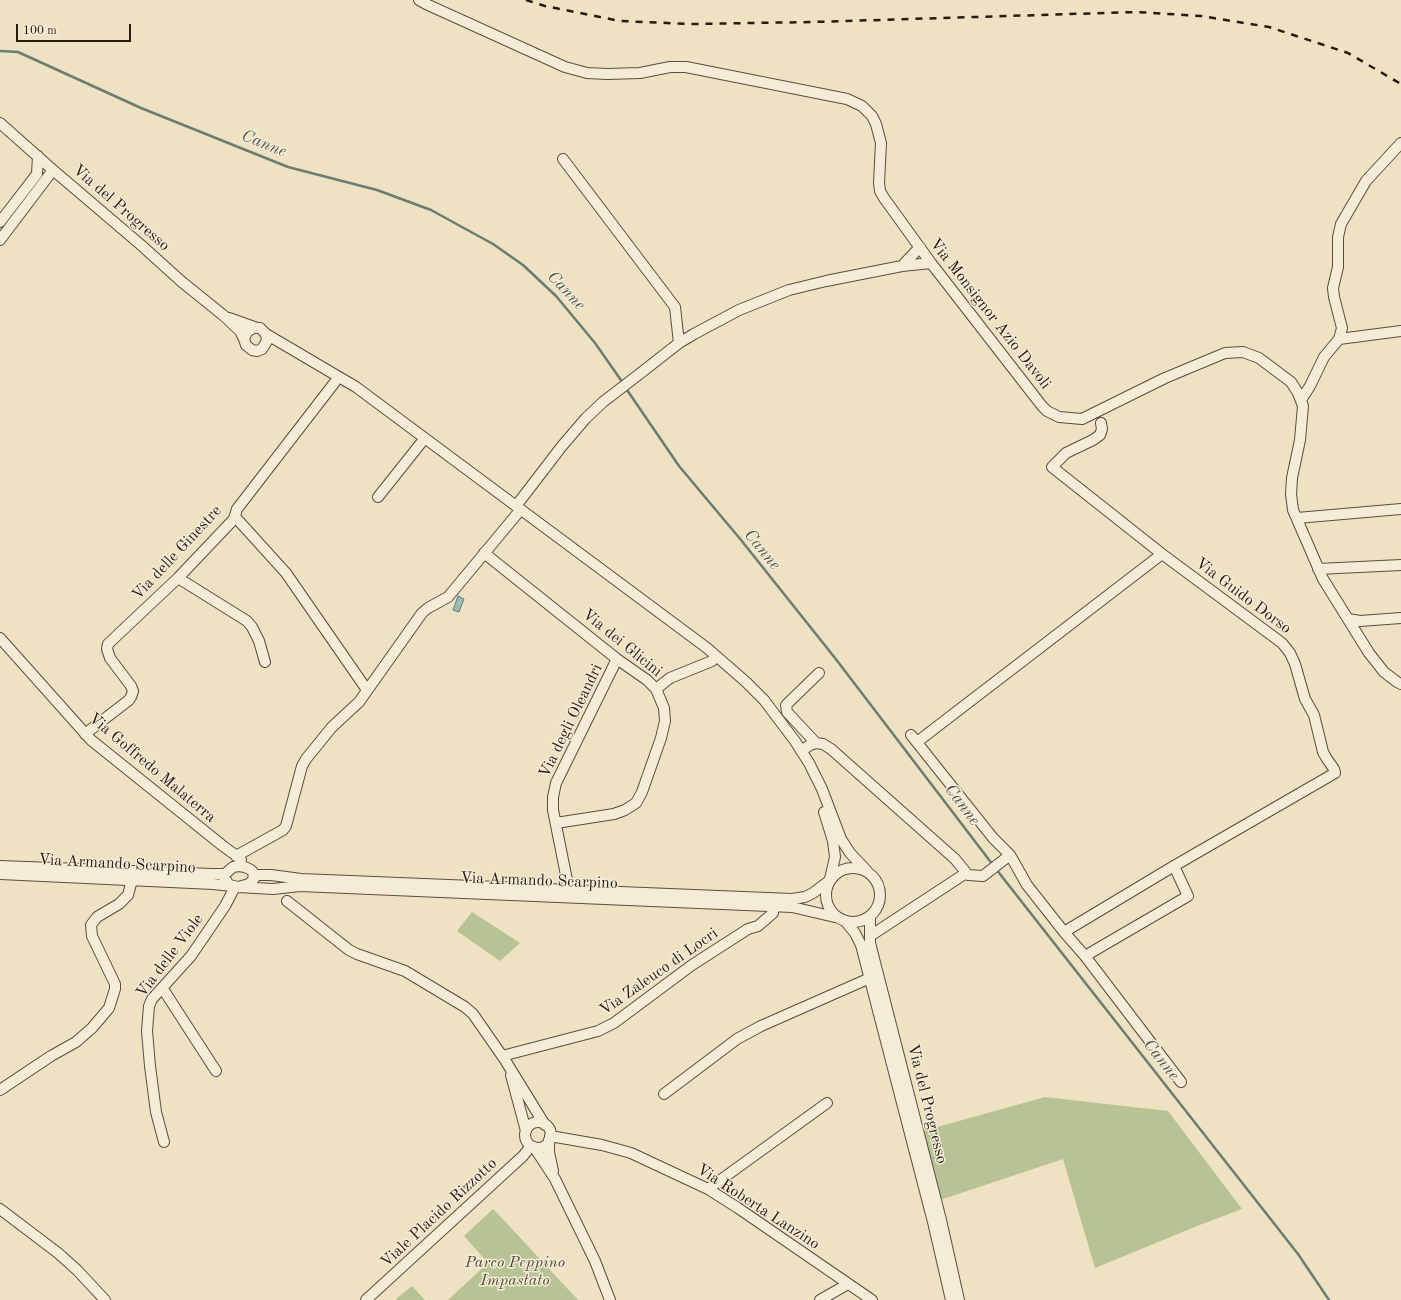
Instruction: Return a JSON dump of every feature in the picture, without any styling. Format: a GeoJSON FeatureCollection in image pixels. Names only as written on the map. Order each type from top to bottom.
{"type":"FeatureCollection","features":[{"type":"Feature","properties":{"kind":"street","name":"Via Monsignor Azio Davoli"},"geometry":{"type":"LineString","coordinates":[[419,0],[565,67],[588,73],[640,73],[670,67],[686,67],[847,99],[862,106],[872,116],[876,124],[881,143],[880,191],[932,263],[1047,411],[1059,417],[1082,419],[1101,424]]}},
{"type":"Feature","properties":{"kind":"street","name":"Via del Progresso"},"geometry":{"type":"LineString","coordinates":[[0,123],[223,316],[240,332],[244,339]]}},
{"type":"Feature","properties":{"kind":"street"},"geometry":{"type":"LineString","coordinates":[[1301,400],[1310,386],[1324,357],[1339,339],[1342,328],[1333,288],[1338,267],[1338,237],[1341,224],[1366,180],[1401,143]]}},
{"type":"Feature","properties":{"kind":"street"},"geometry":{"type":"LineString","coordinates":[[0,222],[37,174],[38,156]]}},
{"type":"Feature","properties":{"kind":"street"},"geometry":{"type":"LineString","coordinates":[[563,159],[675,307],[679,343]]}},
{"type":"Feature","properties":{"kind":"street"},"geometry":{"type":"LineString","coordinates":[[0,240],[53,170]]}},
{"type":"Feature","properties":{"kind":"street"},"geometry":{"type":"LineString","coordinates":[[902,266],[920,247]]}},
{"type":"Feature","properties":{"kind":"street"},"geometry":{"type":"LineString","coordinates":[[236,856],[283,830],[286,826],[302,766],[306,759],[332,727],[358,702],[422,613],[448,597],[484,554],[562,446],[586,418],[604,402],[679,343],[733,313],[774,295],[826,281],[902,266],[932,263]]}},
{"type":"Feature","properties":{"kind":"street"},"geometry":{"type":"LineString","coordinates":[[223,316],[262,330],[266,334],[356,387],[516,510],[712,660],[742,686],[759,704],[790,745],[816,791],[828,822],[833,842],[834,857],[825,898],[828,906],[832,913],[842,920],[855,922],[870,916],[880,901],[880,892],[874,876],[867,871],[850,853],[841,839],[822,789],[801,751],[780,719],[764,700],[727,665],[707,648],[516,510],[421,443],[352,392],[279,349],[264,347]]}},
{"type":"Feature","properties":{"kind":"street"},"geometry":{"type":"LineString","coordinates":[[257,328],[247,332],[244,339],[248,347],[252,350],[260,350],[264,347],[268,341],[266,334]]}},
{"type":"Feature","properties":{"kind":"street"},"geometry":{"type":"LineString","coordinates":[[1339,339],[1401,331]]}},
{"type":"Feature","properties":{"kind":"street"},"geometry":{"type":"LineString","coordinates":[[1082,419],[1165,378],[1226,353],[1243,352],[1259,358],[1291,382],[1303,406],[1300,440],[1292,478],[1291,494],[1293,510],[1322,579],[1369,653],[1384,672],[1401,684]]}},
{"type":"Feature","properties":{"kind":"street","name":"Via delle Ginestre"},"geometry":{"type":"LineString","coordinates":[[85,734],[132,697],[133,691],[131,686],[110,658],[107,649],[108,644],[178,578],[234,519],[237,509],[334,382]]}},
{"type":"Feature","properties":{"kind":"street"},"geometry":{"type":"LineString","coordinates":[[1101,424],[1105,408]]}},
{"type":"Feature","properties":{"kind":"street","name":"Via Guido Dorso"},"geometry":{"type":"LineString","coordinates":[[1064,932],[1174,866],[1335,773],[1323,752],[1314,715],[1305,699],[1295,664],[1290,653],[1282,643],[1162,554],[1052,467],[1066,453],[1100,435],[1102,429],[1101,424]]}},
{"type":"Feature","properties":{"kind":"street"},"geometry":{"type":"LineString","coordinates":[[378,497],[421,443]]}},
{"type":"Feature","properties":{"kind":"street"},"geometry":{"type":"LineString","coordinates":[[1296,518],[1401,509]]}},
{"type":"Feature","properties":{"kind":"street"},"geometry":{"type":"LineString","coordinates":[[234,519],[238,520],[286,573],[367,690]]}},
{"type":"Feature","properties":{"kind":"street","name":"Via dei Glicini"},"geometry":{"type":"LineString","coordinates":[[484,554],[617,659],[647,680],[656,689],[664,708],[665,721],[661,740],[642,792],[636,803],[625,810],[614,814],[556,823]]}},
{"type":"Feature","properties":{"kind":"street"},"geometry":{"type":"LineString","coordinates":[[1162,554],[914,738],[993,838],[1027,885],[1085,956],[1181,1082]]}},
{"type":"Feature","properties":{"kind":"street"},"geometry":{"type":"LineString","coordinates":[[1318,569],[1401,565]]}},
{"type":"Feature","properties":{"kind":"street"},"geometry":{"type":"LineString","coordinates":[[178,578],[247,622],[256,634],[265,662]]}},
{"type":"Feature","properties":{"kind":"street"},"geometry":{"type":"LineString","coordinates":[[1348,619],[1370,621],[1401,618]]}},
{"type":"Feature","properties":{"kind":"street","name":"Via Goffredo Malaterra"},"geometry":{"type":"LineString","coordinates":[[0,638],[85,734],[236,856],[245,867]]}},
{"type":"Feature","properties":{"kind":"street","name":"Via degli Oleandri"},"geometry":{"type":"LineString","coordinates":[[569,890],[553,810],[553,797],[556,783],[617,659]]}},
{"type":"Feature","properties":{"kind":"street"},"geometry":{"type":"LineString","coordinates":[[656,689],[670,678],[712,660]]}},
{"type":"Feature","properties":{"kind":"street"},"geometry":{"type":"LineString","coordinates":[[816,743],[787,712],[786,705],[819,673]]}},
{"type":"Feature","properties":{"kind":"street"},"geometry":{"type":"LineString","coordinates":[[801,751],[816,743],[823,744],[955,859],[968,875],[983,876],[1006,858]]}},
{"type":"Feature","properties":{"kind":"street","name":"Via Goffredo Malaterra"},"geometry":{"type":"LineString","coordinates":[[223,846],[230,855],[229,870]]}},
{"type":"Feature","properties":{"kind":"street","name":"Via Armando Scarpino"},"geometry":{"type":"LineString","coordinates":[[0,866],[212,874],[229,870]]}},
{"type":"Feature","properties":{"kind":"street"},"geometry":{"type":"LineString","coordinates":[[1085,956],[1188,896],[1174,866]]}},
{"type":"Feature","properties":{"kind":"street"},"geometry":{"type":"LineString","coordinates":[[245,867],[251,870],[254,875],[254,879],[249,884],[235,887],[226,882],[224,877],[229,870],[245,867]]}},
{"type":"Feature","properties":{"kind":"street"},"geometry":{"type":"LineString","coordinates":[[830,880],[836,873],[851,867],[867,871]]}},
{"type":"Feature","properties":{"kind":"street"},"geometry":{"type":"LineString","coordinates":[[870,936],[966,873]]}},
{"type":"Feature","properties":{"kind":"street","name":"Via Armando Scarpino"},"geometry":{"type":"LineString","coordinates":[[0,874],[213,884],[273,889],[285,887],[315,887],[792,907],[842,920]]}},
{"type":"Feature","properties":{"kind":"street","name":"Via Armando Scarpino"},"geometry":{"type":"LineString","coordinates":[[254,875],[270,875],[309,880],[792,900],[813,893],[830,880]]}},
{"type":"Feature","properties":{"kind":"street"},"geometry":{"type":"LineString","coordinates":[[270,875],[285,887],[288,901]]}},
{"type":"Feature","properties":{"kind":"street"},"geometry":{"type":"LineString","coordinates":[[0,1090],[51,1056],[76,1042],[92,1028],[109,1008],[115,989],[115,984],[92,936],[91,925],[97,917],[119,904],[128,895],[132,880]]}},
{"type":"Feature","properties":{"kind":"street","name":"Via delle Viole"},"geometry":{"type":"LineString","coordinates":[[164,1142],[156,1112],[147,1031],[149,1006],[152,999],[163,989],[205,937],[225,906],[235,887]]}},
{"type":"Feature","properties":{"kind":"street"},"geometry":{"type":"LineString","coordinates":[[273,889],[349,950],[405,971],[465,1007],[473,1014],[504,1058],[549,1130],[550,1158],[555,1179]]}},
{"type":"Feature","properties":{"kind":"street","name":"Via Zaleuco di Locri"},"geometry":{"type":"LineString","coordinates":[[504,1058],[598,1031],[614,1023],[692,966],[748,929],[758,926],[773,913],[773,906]]}},
{"type":"Feature","properties":{"kind":"street","name":"Via del Progresso"},"geometry":{"type":"LineString","coordinates":[[870,916],[870,942],[941,1220],[959,1300]]}},
{"type":"Feature","properties":{"kind":"street","name":"Via del Progresso"},"geometry":{"type":"LineString","coordinates":[[842,920],[855,933],[862,945],[931,1215],[951,1300]]}},
{"type":"Feature","properties":{"kind":"street"},"geometry":{"type":"LineString","coordinates":[[664,1094],[737,1039],[761,1026],[870,978]]}},
{"type":"Feature","properties":{"kind":"street"},"geometry":{"type":"LineString","coordinates":[[163,989],[216,1071]]}},
{"type":"Feature","properties":{"kind":"street"},"geometry":{"type":"LineString","coordinates":[[504,1058],[515,1088],[526,1131],[526,1139],[555,1179],[595,1262],[610,1300]]}},
{"type":"Feature","properties":{"kind":"street"},"geometry":{"type":"LineString","coordinates":[[708,1189],[827,1103]]}},
{"type":"Feature","properties":{"kind":"street"},"geometry":{"type":"LineString","coordinates":[[526,1131],[527,1127],[534,1123],[541,1123],[545,1125]]}},
{"type":"Feature","properties":{"kind":"street"},"geometry":{"type":"LineString","coordinates":[[532,1146],[541,1147],[548,1143],[550,1138]]}},
{"type":"Feature","properties":{"kind":"street","name":"Via Roberta Lanzino"},"geometry":{"type":"LineString","coordinates":[[550,1138],[602,1144],[631,1153],[708,1189],[872,1300]]}},
{"type":"Feature","properties":{"kind":"street","name":"Viale Placido Rizzotto"},"geometry":{"type":"LineString","coordinates":[[366,1300],[532,1146]]}},
{"type":"Feature","properties":{"kind":"street"},"geometry":{"type":"LineString","coordinates":[[0,1209],[58,1252],[78,1270],[105,1300]]}},
{"type":"Feature","properties":{"kind":"street"},"geometry":{"type":"LineString","coordinates":[[820,1300],[848,1284]]}},
{"type":"Feature","properties":{"kind":"green space"},"geometry":{"type":"Polygon","coordinates":[[[472,912],[520,943],[500,961],[457,931],[472,912]]]}},
{"type":"Feature","properties":{"kind":"green space"},"geometry":{"type":"Polygon","coordinates":[[[1045,1097],[1168,1111],[1242,1209],[1095,1268],[1063,1159],[940,1200],[923,1131],[1045,1097]]]}},
{"type":"Feature","properties":{"kind":"green space","name":"Parco Peppino Impastato"},"geometry":{"type":"Polygon","coordinates":[[[493,1209],[578,1300],[448,1300],[488,1263],[464,1236],[493,1209]]]}},
{"type":"Feature","properties":{"kind":"green space"},"geometry":{"type":"Polygon","coordinates":[[[412,1286],[425,1300],[396,1299],[412,1286]]]}},
{"type":"Feature","properties":{"kind":"water"},"geometry":{"type":"Polygon","coordinates":[[[458,596],[464,599],[459,612],[453,610],[458,596]]]}},
{"type":"Feature","properties":{"kind":"waterway","name":"Canne"},"geometry":{"type":"LineString","coordinates":[[0,51],[18,52],[141,108],[288,167],[377,190],[431,210],[493,244],[523,265],[556,296],[595,343],[623,383]]}},
{"type":"Feature","properties":{"kind":"waterway","name":"Canne"},"geometry":{"type":"LineString","coordinates":[[625,387],[679,466],[741,540],[835,658],[993,865]]}},
{"type":"Feature","properties":{"kind":"waterway","name":"Canne"},"geometry":{"type":"LineString","coordinates":[[996,869],[1298,1254],[1329,1300]]}},
{"type":"Feature","properties":{"kind":"railway"},"geometry":{"type":"LineString","coordinates":[[526,0],[545,6],[620,21],[691,24],[813,22],[1137,12],[1201,16],[1269,27],[1348,53],[1401,84]]}}]}
